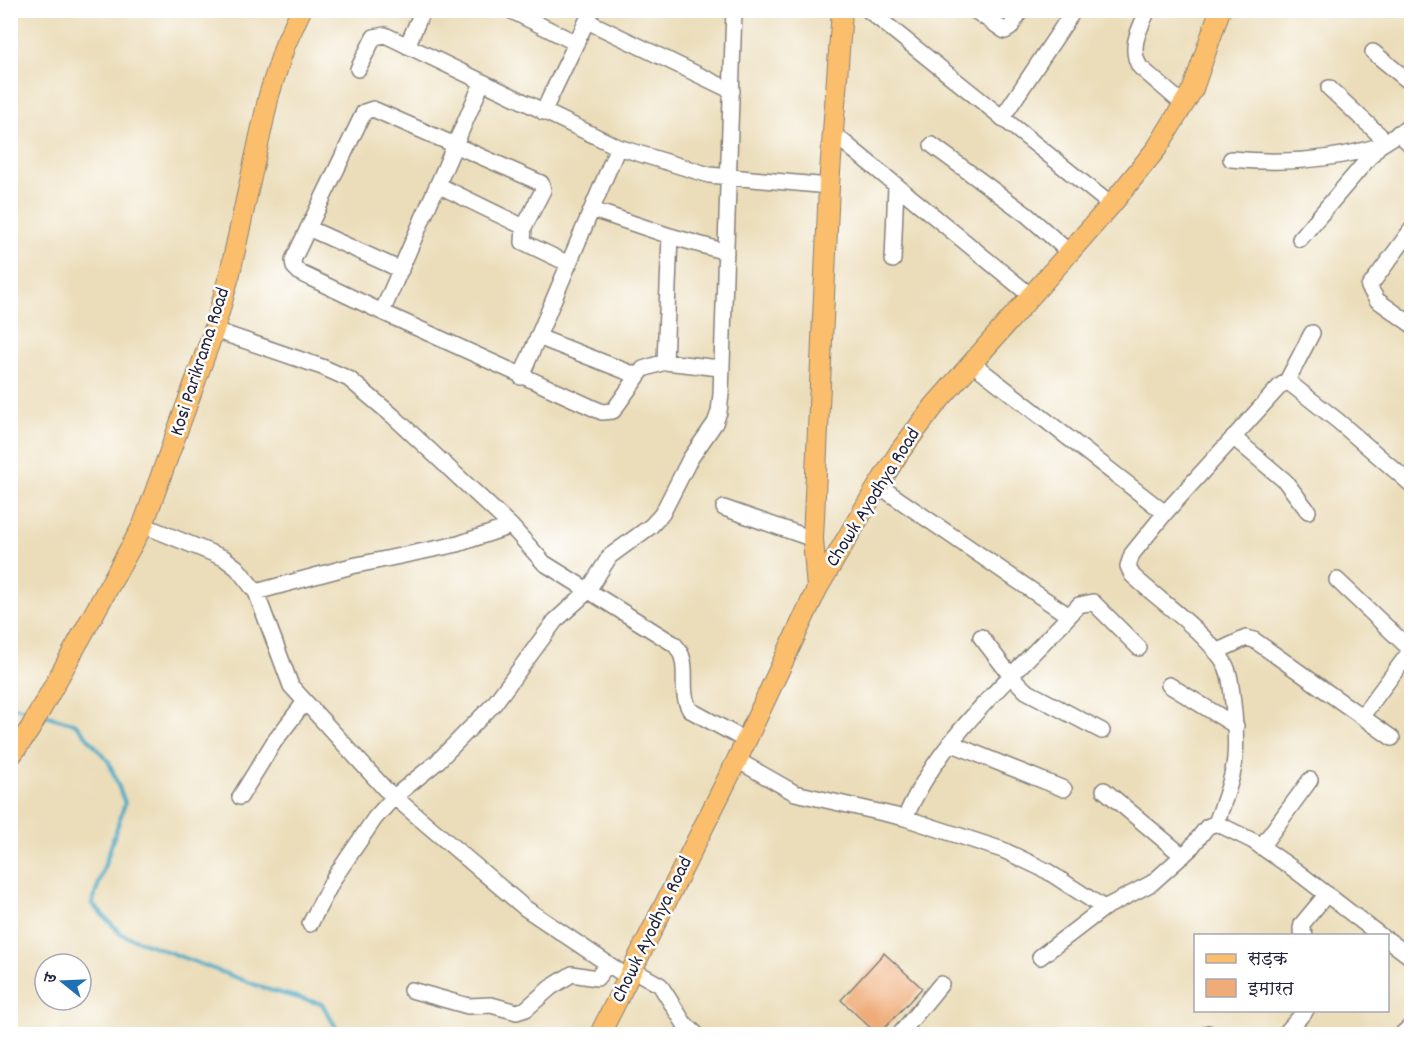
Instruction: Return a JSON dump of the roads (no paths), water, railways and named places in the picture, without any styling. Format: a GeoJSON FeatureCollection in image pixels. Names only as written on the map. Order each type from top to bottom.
{"type":"FeatureCollection","features":[{"type":"Feature","properties":{"kind":"main road","name":"Kosi Parikrama Road"},"geometry":{"type":"LineString","coordinates":[[10,757],[30,729],[143,525],[214,330],[230,273],[269,95],[285,45],[301,10]]}},
{"type":"Feature","properties":{"kind":"main road"},"geometry":{"type":"LineString","coordinates":[[817,589],[813,539],[829,186],[835,135],[842,10]]}},
{"type":"Feature","properties":{"kind":"main road","name":"Chowk Ayodhya Road"},"geometry":{"type":"LineString","coordinates":[[600,1035],[737,760],[817,589],[879,486],[928,414],[1070,253],[1157,148],[1184,105],[1206,58],[1220,10]]}},
{"type":"Feature","properties":{"kind":"street"},"geometry":{"type":"LineString","coordinates":[[406,46],[423,10]]}},
{"type":"Feature","properties":{"kind":"street"},"geometry":{"type":"LineString","coordinates":[[510,10],[576,43]]}},
{"type":"Feature","properties":{"kind":"street"},"geometry":{"type":"LineString","coordinates":[[310,924],[334,878],[375,818],[394,797],[437,762],[494,704],[555,621],[587,592],[610,556],[651,526],[671,500],[690,459],[715,423],[720,411],[734,10]]}},
{"type":"Feature","properties":{"kind":"street"},"geometry":{"type":"LineString","coordinates":[[868,10],[1111,204]]}},
{"type":"Feature","properties":{"kind":"street"},"geometry":{"type":"LineString","coordinates":[[975,10],[1005,31],[1010,28],[1021,10]]}},
{"type":"Feature","properties":{"kind":"street"},"geometry":{"type":"LineString","coordinates":[[1002,118],[1074,10]]}},
{"type":"Feature","properties":{"kind":"street"},"geometry":{"type":"LineString","coordinates":[[1148,10],[1134,46],[1135,59],[1140,67],[1184,105]]}},
{"type":"Feature","properties":{"kind":"street"},"geometry":{"type":"LineString","coordinates":[[543,112],[590,16],[732,91]]}},
{"type":"Feature","properties":{"kind":"street"},"geometry":{"type":"LineString","coordinates":[[358,69],[374,37],[385,35],[618,147],[709,175],[829,186]]}},
{"type":"Feature","properties":{"kind":"street"},"geometry":{"type":"LineString","coordinates":[[1373,52],[1412,84]]}},
{"type":"Feature","properties":{"kind":"street"},"geometry":{"type":"LineString","coordinates":[[382,312],[482,83]]}},
{"type":"Feature","properties":{"kind":"street"},"geometry":{"type":"LineString","coordinates":[[1329,88],[1388,140],[1412,146]]}},
{"type":"Feature","properties":{"kind":"street"},"geometry":{"type":"LineString","coordinates":[[569,264],[523,242],[524,227],[543,186],[456,144],[373,109],[368,110],[294,255],[294,267],[300,273],[521,377],[608,412],[613,411],[643,369],[665,362],[720,368]]}},
{"type":"Feature","properties":{"kind":"street"},"geometry":{"type":"LineString","coordinates":[[1231,159],[1287,162],[1337,157],[1388,140],[1412,125]]}},
{"type":"Feature","properties":{"kind":"street"},"geometry":{"type":"LineString","coordinates":[[835,135],[1031,296]]}},
{"type":"Feature","properties":{"kind":"street"},"geometry":{"type":"LineString","coordinates":[[1300,239],[1388,140]]}},
{"type":"Feature","properties":{"kind":"street"},"geometry":{"type":"LineString","coordinates":[[932,145],[1027,215],[1070,253]]}},
{"type":"Feature","properties":{"kind":"street"},"geometry":{"type":"LineString","coordinates":[[521,377],[618,147]]}},
{"type":"Feature","properties":{"kind":"street"},"geometry":{"type":"LineString","coordinates":[[438,185],[524,227]]}},
{"type":"Feature","properties":{"kind":"street"},"geometry":{"type":"LineString","coordinates":[[893,260],[896,185]]}},
{"type":"Feature","properties":{"kind":"street"},"geometry":{"type":"LineString","coordinates":[[593,210],[726,252]]}},
{"type":"Feature","properties":{"kind":"street"},"geometry":{"type":"LineString","coordinates":[[308,228],[401,270]]}},
{"type":"Feature","properties":{"kind":"street"},"geometry":{"type":"LineString","coordinates":[[1412,229],[1369,287],[1377,300],[1412,325]]}},
{"type":"Feature","properties":{"kind":"street"},"geometry":{"type":"LineString","coordinates":[[665,362],[670,236]]}},
{"type":"Feature","properties":{"kind":"street"},"geometry":{"type":"LineString","coordinates":[[214,330],[336,372],[349,379],[393,416],[511,526],[544,563],[681,652],[685,661],[685,701],[690,710],[745,740]]}},
{"type":"Feature","properties":{"kind":"street"},"geometry":{"type":"LineString","coordinates":[[1040,957],[1104,908],[1152,883],[1183,856],[1207,827],[1216,823],[1233,781],[1237,760],[1236,726],[1228,673],[1216,652],[1132,575],[1128,566],[1132,554],[1165,513],[1287,381],[1312,333]]}},
{"type":"Feature","properties":{"kind":"street"},"geometry":{"type":"LineString","coordinates":[[538,337],[638,376]]}},
{"type":"Feature","properties":{"kind":"street"},"geometry":{"type":"LineString","coordinates":[[972,363],[1165,513]]}},
{"type":"Feature","properties":{"kind":"street"},"geometry":{"type":"LineString","coordinates":[[1287,381],[1338,421],[1412,485]]}},
{"type":"Feature","properties":{"kind":"street"},"geometry":{"type":"LineString","coordinates":[[1233,437],[1285,481],[1308,511]]}},
{"type":"Feature","properties":{"kind":"street"},"geometry":{"type":"LineString","coordinates":[[879,486],[1069,616]]}},
{"type":"Feature","properties":{"kind":"street"},"geometry":{"type":"LineString","coordinates":[[724,508],[813,539]]}},
{"type":"Feature","properties":{"kind":"street"},"geometry":{"type":"LineString","coordinates":[[143,525],[224,558],[251,582],[284,672],[304,702],[394,797],[525,908],[608,964],[660,985],[684,1023],[696,1035]]}},
{"type":"Feature","properties":{"kind":"street"},"geometry":{"type":"LineString","coordinates":[[256,592],[352,566],[458,544],[511,526]]}},
{"type":"Feature","properties":{"kind":"street"},"geometry":{"type":"LineString","coordinates":[[1337,580],[1411,650],[1362,716]]}},
{"type":"Feature","properties":{"kind":"street"},"geometry":{"type":"LineString","coordinates":[[906,818],[928,772],[950,743],[1079,605],[1086,601],[1093,602],[1139,648]]}},
{"type":"Feature","properties":{"kind":"street"},"geometry":{"type":"LineString","coordinates":[[981,637],[1011,676],[1039,700],[1102,731]]}},
{"type":"Feature","properties":{"kind":"street"},"geometry":{"type":"LineString","coordinates":[[1216,652],[1246,638],[1254,640],[1392,738]]}},
{"type":"Feature","properties":{"kind":"street"},"geometry":{"type":"LineString","coordinates":[[1169,685],[1236,726]]}},
{"type":"Feature","properties":{"kind":"street"},"geometry":{"type":"LineString","coordinates":[[240,797],[274,742],[304,702]]}},
{"type":"Feature","properties":{"kind":"street"},"geometry":{"type":"LineString","coordinates":[[950,743],[1065,789]]}},
{"type":"Feature","properties":{"kind":"street"},"geometry":{"type":"LineString","coordinates":[[737,760],[795,793],[906,818],[1004,850],[1047,871],[1104,908]]}},
{"type":"Feature","properties":{"kind":"street"},"geometry":{"type":"LineString","coordinates":[[1262,847],[1310,780]]}},
{"type":"Feature","properties":{"kind":"street"},"geometry":{"type":"LineString","coordinates":[[1104,790],[1183,856]]}},
{"type":"Feature","properties":{"kind":"street"},"geometry":{"type":"LineString","coordinates":[[1216,823],[1262,847],[1378,934]]}},
{"type":"Feature","properties":{"kind":"street"},"geometry":{"type":"LineString","coordinates":[[1304,934],[1301,929],[1302,924],[1327,894]]}},
{"type":"Feature","properties":{"kind":"street"},"geometry":{"type":"LineString","coordinates":[[1389,941],[1411,958]]}},
{"type":"Feature","properties":{"kind":"street"},"geometry":{"type":"LineString","coordinates":[[411,990],[468,1006],[491,1005],[517,1012],[526,1009],[567,976],[577,973],[597,978],[608,964]]}},
{"type":"Feature","properties":{"kind":"street"},"geometry":{"type":"LineString","coordinates":[[900,1035],[941,984]]}},
{"type":"Feature","properties":{"kind":"street"},"geometry":{"type":"LineString","coordinates":[[1285,1035],[1305,1012]]}},
{"type":"Feature","properties":{"kind":"street"},"geometry":{"type":"LineString","coordinates":[[1402,1035],[1412,1025]]}},
{"type":"Feature","properties":{"kind":"waterway"},"geometry":{"type":"LineString","coordinates":[[10,706],[33,712]]}},
{"type":"Feature","properties":{"kind":"waterway"},"geometry":{"type":"LineString","coordinates":[[44,715],[76,724],[109,762],[125,803],[92,904],[121,934],[269,990],[322,1004],[340,1034]]}}]}
